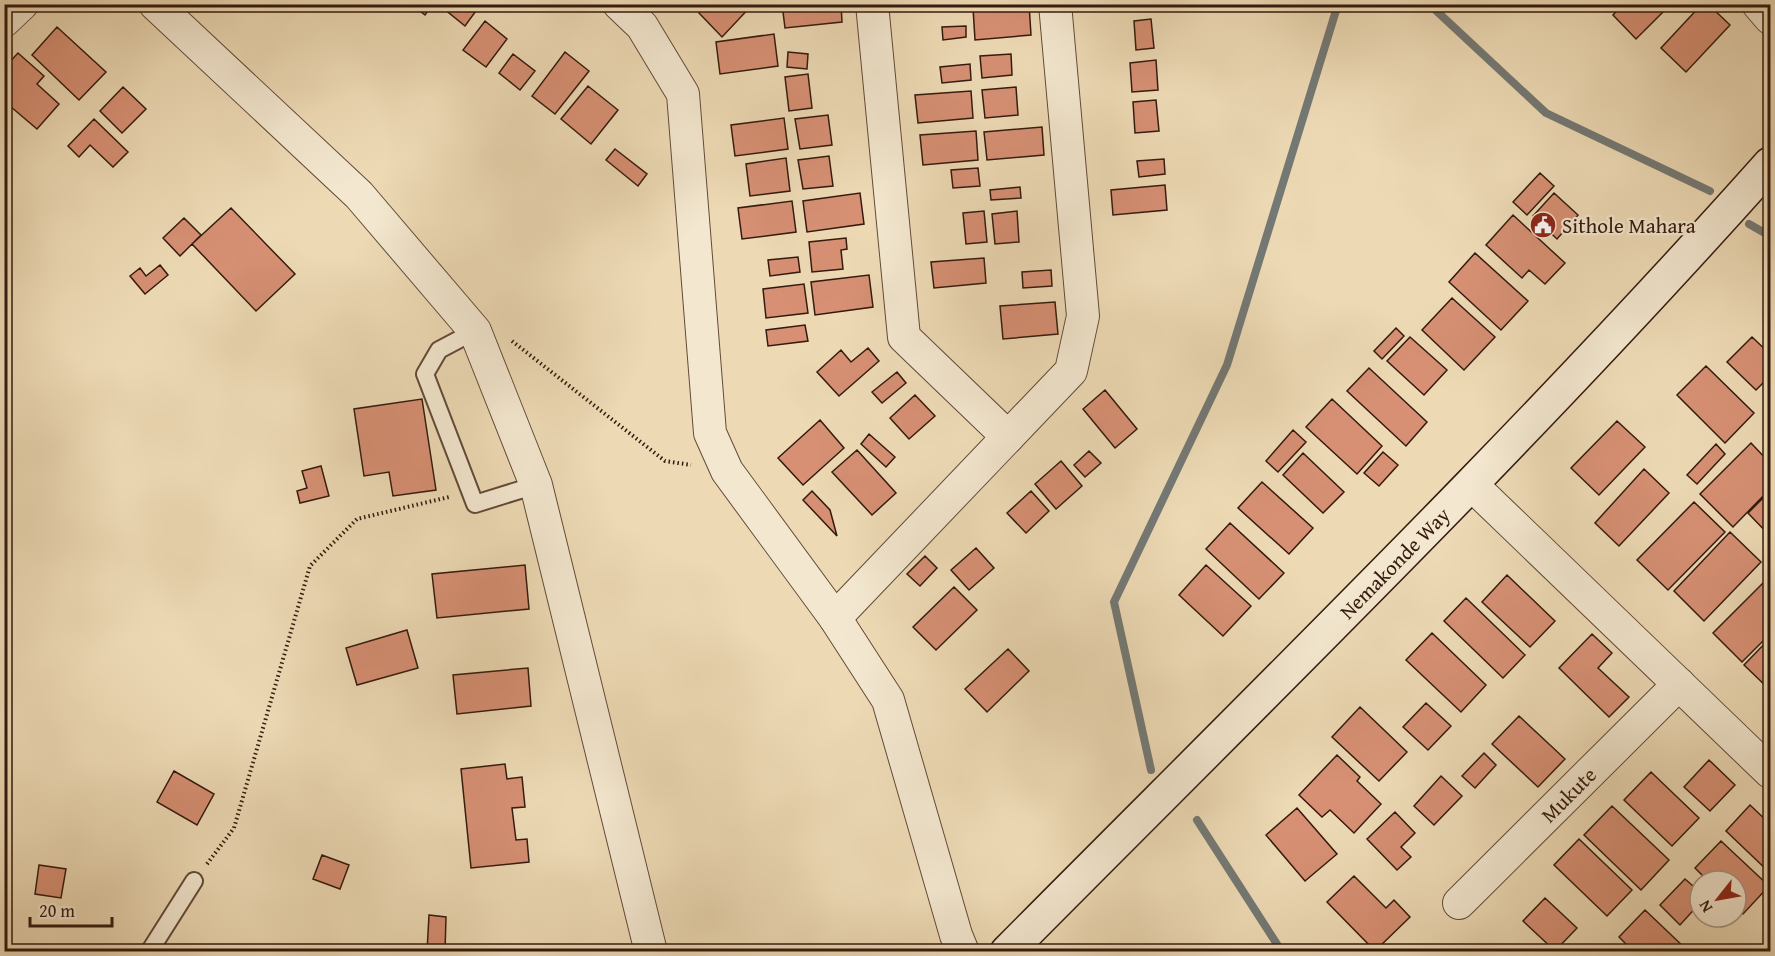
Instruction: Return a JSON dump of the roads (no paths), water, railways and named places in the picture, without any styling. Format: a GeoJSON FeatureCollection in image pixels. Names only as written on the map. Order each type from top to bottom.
{"type":"FeatureCollection","features":[{"type":"Feature","properties":{"kind":"street"},"geometry":{"type":"LineString","coordinates":[[4,21],[22,4]]}},
{"type":"Feature","properties":{"kind":"street"},"geometry":{"type":"LineString","coordinates":[[155,4],[359,195],[475,331],[536,484],[651,951]]}},
{"type":"Feature","properties":{"kind":"street"},"geometry":{"type":"LineString","coordinates":[[619,4],[642,26],[683,94],[710,433],[728,471],[835,618],[888,700],[956,935],[963,951]]}},
{"type":"Feature","properties":{"kind":"street"},"geometry":{"type":"LineString","coordinates":[[872,4],[904,337],[1008,437]]}},
{"type":"Feature","properties":{"kind":"street"},"geometry":{"type":"LineString","coordinates":[[835,618],[1071,372],[1083,316],[1055,4]]}},
{"type":"Feature","properties":{"kind":"street"},"geometry":{"type":"LineString","coordinates":[[1758,4],[1770,18]]}},
{"type":"Feature","properties":{"kind":"street","name":"Nemakonde Way"},"geometry":{"type":"LineString","coordinates":[[1007,951],[1472,485],[1697,246],[1770,164]]}},
{"type":"Feature","properties":{"kind":"street"},"geometry":{"type":"LineString","coordinates":[[1472,485],[1770,772]]}},
{"type":"Feature","properties":{"kind":"street","name":"Mukute"},"geometry":{"type":"LineString","coordinates":[[1459,903],[1679,684]]}},
{"type":"Feature","properties":{"kind":"lane"},"geometry":{"type":"LineString","coordinates":[[475,331],[439,350],[425,374],[470,492],[475,504],[536,484]]}},
{"type":"Feature","properties":{"kind":"lane"},"geometry":{"type":"LineString","coordinates":[[149,951],[194,881]]}},
{"type":"Feature","properties":{"kind":"waterway"},"geometry":{"type":"LineString","coordinates":[[1151,770],[1114,602],[1227,365],[1338,4]]}},
{"type":"Feature","properties":{"kind":"waterway"},"geometry":{"type":"LineString","coordinates":[[1429,4],[1546,113],[1710,191]]}},
{"type":"Feature","properties":{"kind":"waterway"},"geometry":{"type":"LineString","coordinates":[[1749,224],[1770,236]]}},
{"type":"Feature","properties":{"kind":"waterway"},"geometry":{"type":"LineString","coordinates":[[1197,820],[1282,952]]}},
{"type":"Feature","properties":{"kind":"place","name":"Sithole Mahara"},"geometry":{"type":"Point","coordinates":[1543,225]}}]}
